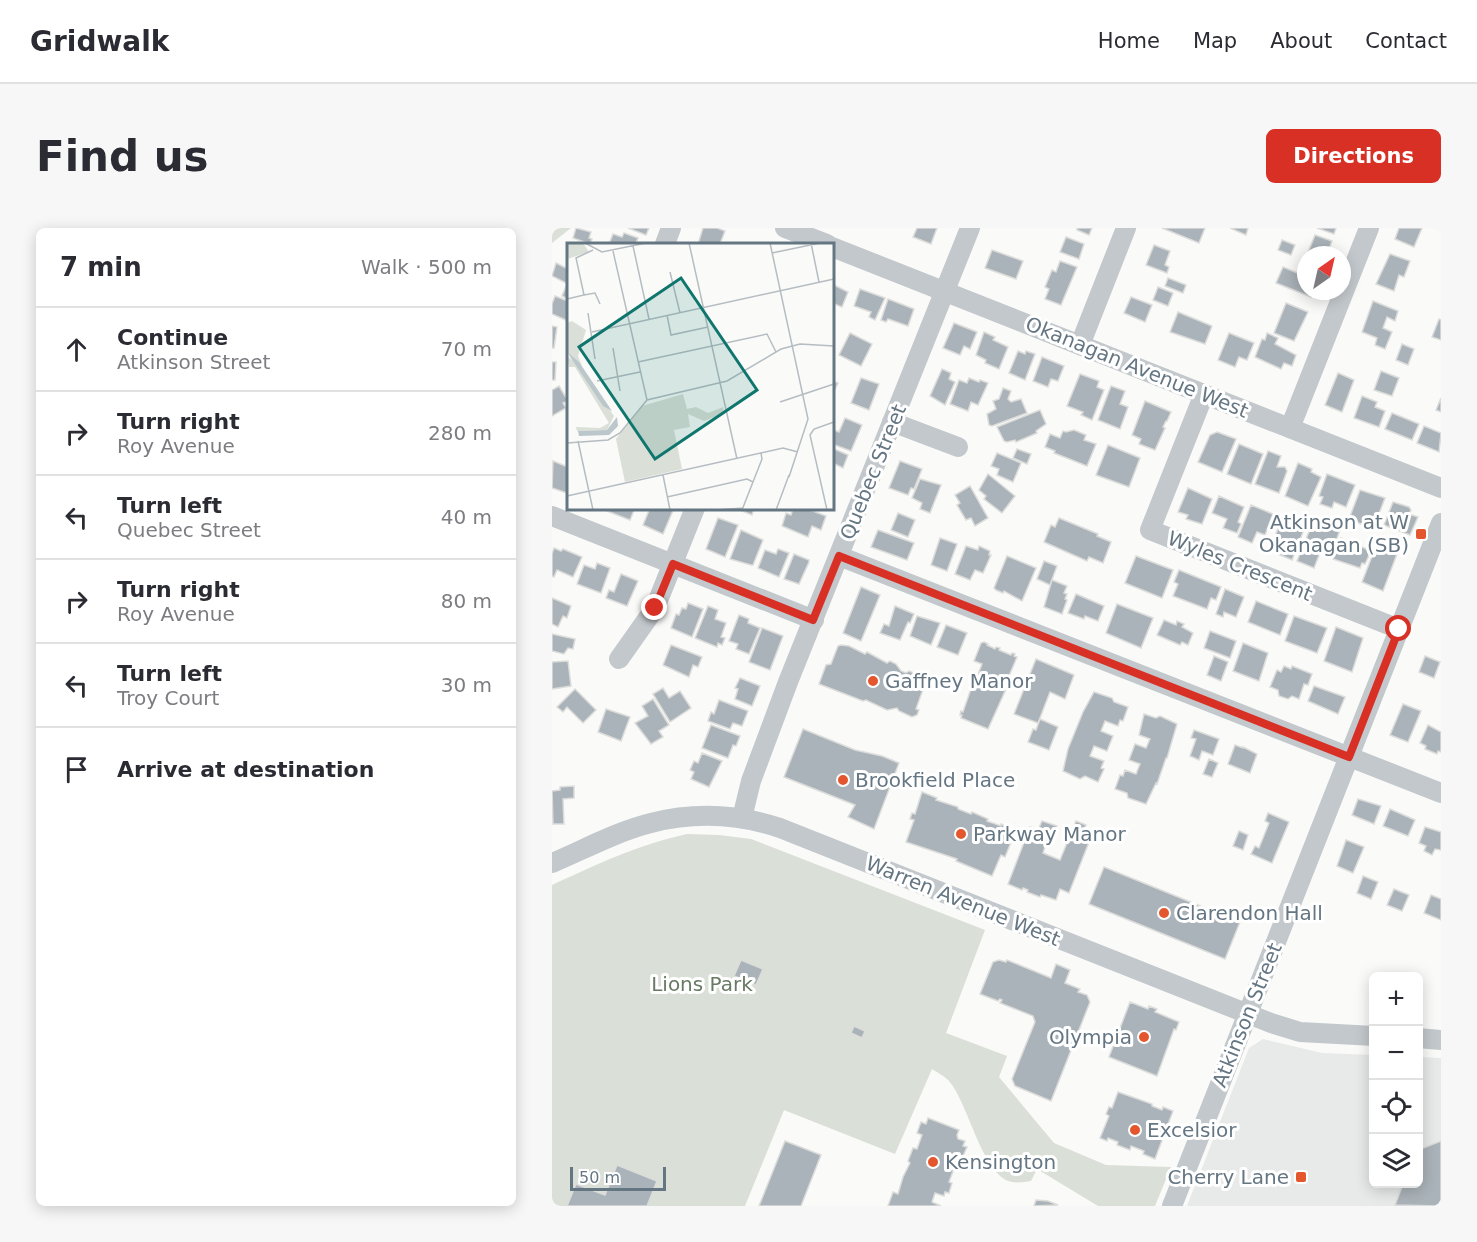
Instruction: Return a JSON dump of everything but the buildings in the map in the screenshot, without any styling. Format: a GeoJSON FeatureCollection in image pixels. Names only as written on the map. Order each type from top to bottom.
{"type":"FeatureCollection","features":[{"type":"Feature","properties":{"kind":"street"},"geometry":{"type":"LineString","coordinates":[[665,243],[671,228]]}},
{"type":"Feature","properties":{"kind":"street"},"geometry":{"type":"LineString","coordinates":[[785,228],[824,243]]}},
{"type":"Feature","properties":{"kind":"street","name":"Quebec Street"},"geometry":{"type":"LineString","coordinates":[[742,818],[751,781],[813,620],[970,228]]}},
{"type":"Feature","properties":{"kind":"street"},"geometry":{"type":"LineString","coordinates":[[1080,345],[1126,228]]}},
{"type":"Feature","properties":{"kind":"street"},"geometry":{"type":"LineString","coordinates":[[1290,428],[1369,228]]}},
{"type":"Feature","properties":{"kind":"street","name":"Okanagan Avenue West"},"geometry":{"type":"LineString","coordinates":[[834,248],[1441,488]]}},
{"type":"Feature","properties":{"kind":"street","name":"Wyles Crescent"},"geometry":{"type":"LineString","coordinates":[[1204,394],[1150,530],[1399,629]]}},
{"type":"Feature","properties":{"kind":"street"},"geometry":{"type":"LineString","coordinates":[[892,422],[958,447]]}},
{"type":"Feature","properties":{"kind":"street"},"geometry":{"type":"LineString","coordinates":[[619,659],[655,608],[694,510]]}},
{"type":"Feature","properties":{"kind":"street"},"geometry":{"type":"LineString","coordinates":[[552,516],[813,620]]}},
{"type":"Feature","properties":{"kind":"street","name":"Atkinson Street"},"geometry":{"type":"LineString","coordinates":[[1172,1206],[1441,523]]}},
{"type":"Feature","properties":{"kind":"street"},"geometry":{"type":"LineString","coordinates":[[839,556],[1441,793]]}},
{"type":"Feature","properties":{"kind":"street","name":"Warren Avenue West"},"geometry":{"type":"LineString","coordinates":[[552,863],[649,823],[688,817],[742,818],[780,828],[1247,1014],[1300,1032],[1369,1036]]}},
{"type":"Feature","properties":{"kind":"street"},"geometry":{"type":"LineString","coordinates":[[1423,1038],[1441,1040]]}},
{"type":"Feature","properties":{"kind":"shaded area"},"geometry":{"type":"Polygon","coordinates":[[[1263,1039],[1322,1053],[1369,1055],[1369,1188],[1423,1188],[1423,1057],[1441,1058],[1441,1206],[1187,1206],[1249,1048],[1263,1039]]]}},
{"type":"Feature","properties":{"kind":"green space"},"geometry":{"type":"Polygon","coordinates":[[[552,228],[571,228],[552,243],[552,228]]]}},
{"type":"Feature","properties":{"kind":"green space","name":"Lions Park"},"geometry":{"type":"Polygon","coordinates":[[[687,834],[751,839],[985,930],[946,1033],[1007,1056],[999,1077],[1054,1143],[1106,1165],[1171,1167],[1155,1206],[1098,1206],[1037,1169],[1031,1181],[1012,1182],[1001,1177],[984,1153],[955,1090],[946,1079],[932,1069],[895,1154],[784,1110],[745,1206],[552,1206],[552,885],[634,849],[687,834]]]}},
{"type":"Feature","properties":{"kind":"place","name":"Atkinson at W Okanagan (SB)"},"geometry":{"type":"Point","coordinates":[1421,534]}},
{"type":"Feature","properties":{"kind":"place","name":"Gaffney Manor"},"geometry":{"type":"Point","coordinates":[873,681]}},
{"type":"Feature","properties":{"kind":"place","name":"Brookfield Place"},"geometry":{"type":"Point","coordinates":[843,780]}},
{"type":"Feature","properties":{"kind":"place","name":"Parkway Manor"},"geometry":{"type":"Point","coordinates":[961,834]}},
{"type":"Feature","properties":{"kind":"place","name":"Clarendon Hall"},"geometry":{"type":"Point","coordinates":[1164,913]}},
{"type":"Feature","properties":{"kind":"place","name":"Olympia"},"geometry":{"type":"Point","coordinates":[1144,1037]}},
{"type":"Feature","properties":{"kind":"place","name":"Excelsior"},"geometry":{"type":"Point","coordinates":[1135,1130]}},
{"type":"Feature","properties":{"kind":"place","name":"Kensington"},"geometry":{"type":"Point","coordinates":[933,1162]}},
{"type":"Feature","properties":{"kind":"place","name":"Cherry Lane"},"geometry":{"type":"Point","coordinates":[1301,1177]}},
{"type":"Feature","properties":{"kind":"route"},"geometry":{"type":"LineString","coordinates":[[655,608],[673,564],[813,620],[839,556],[1349,757],[1399,629]]}}]}
